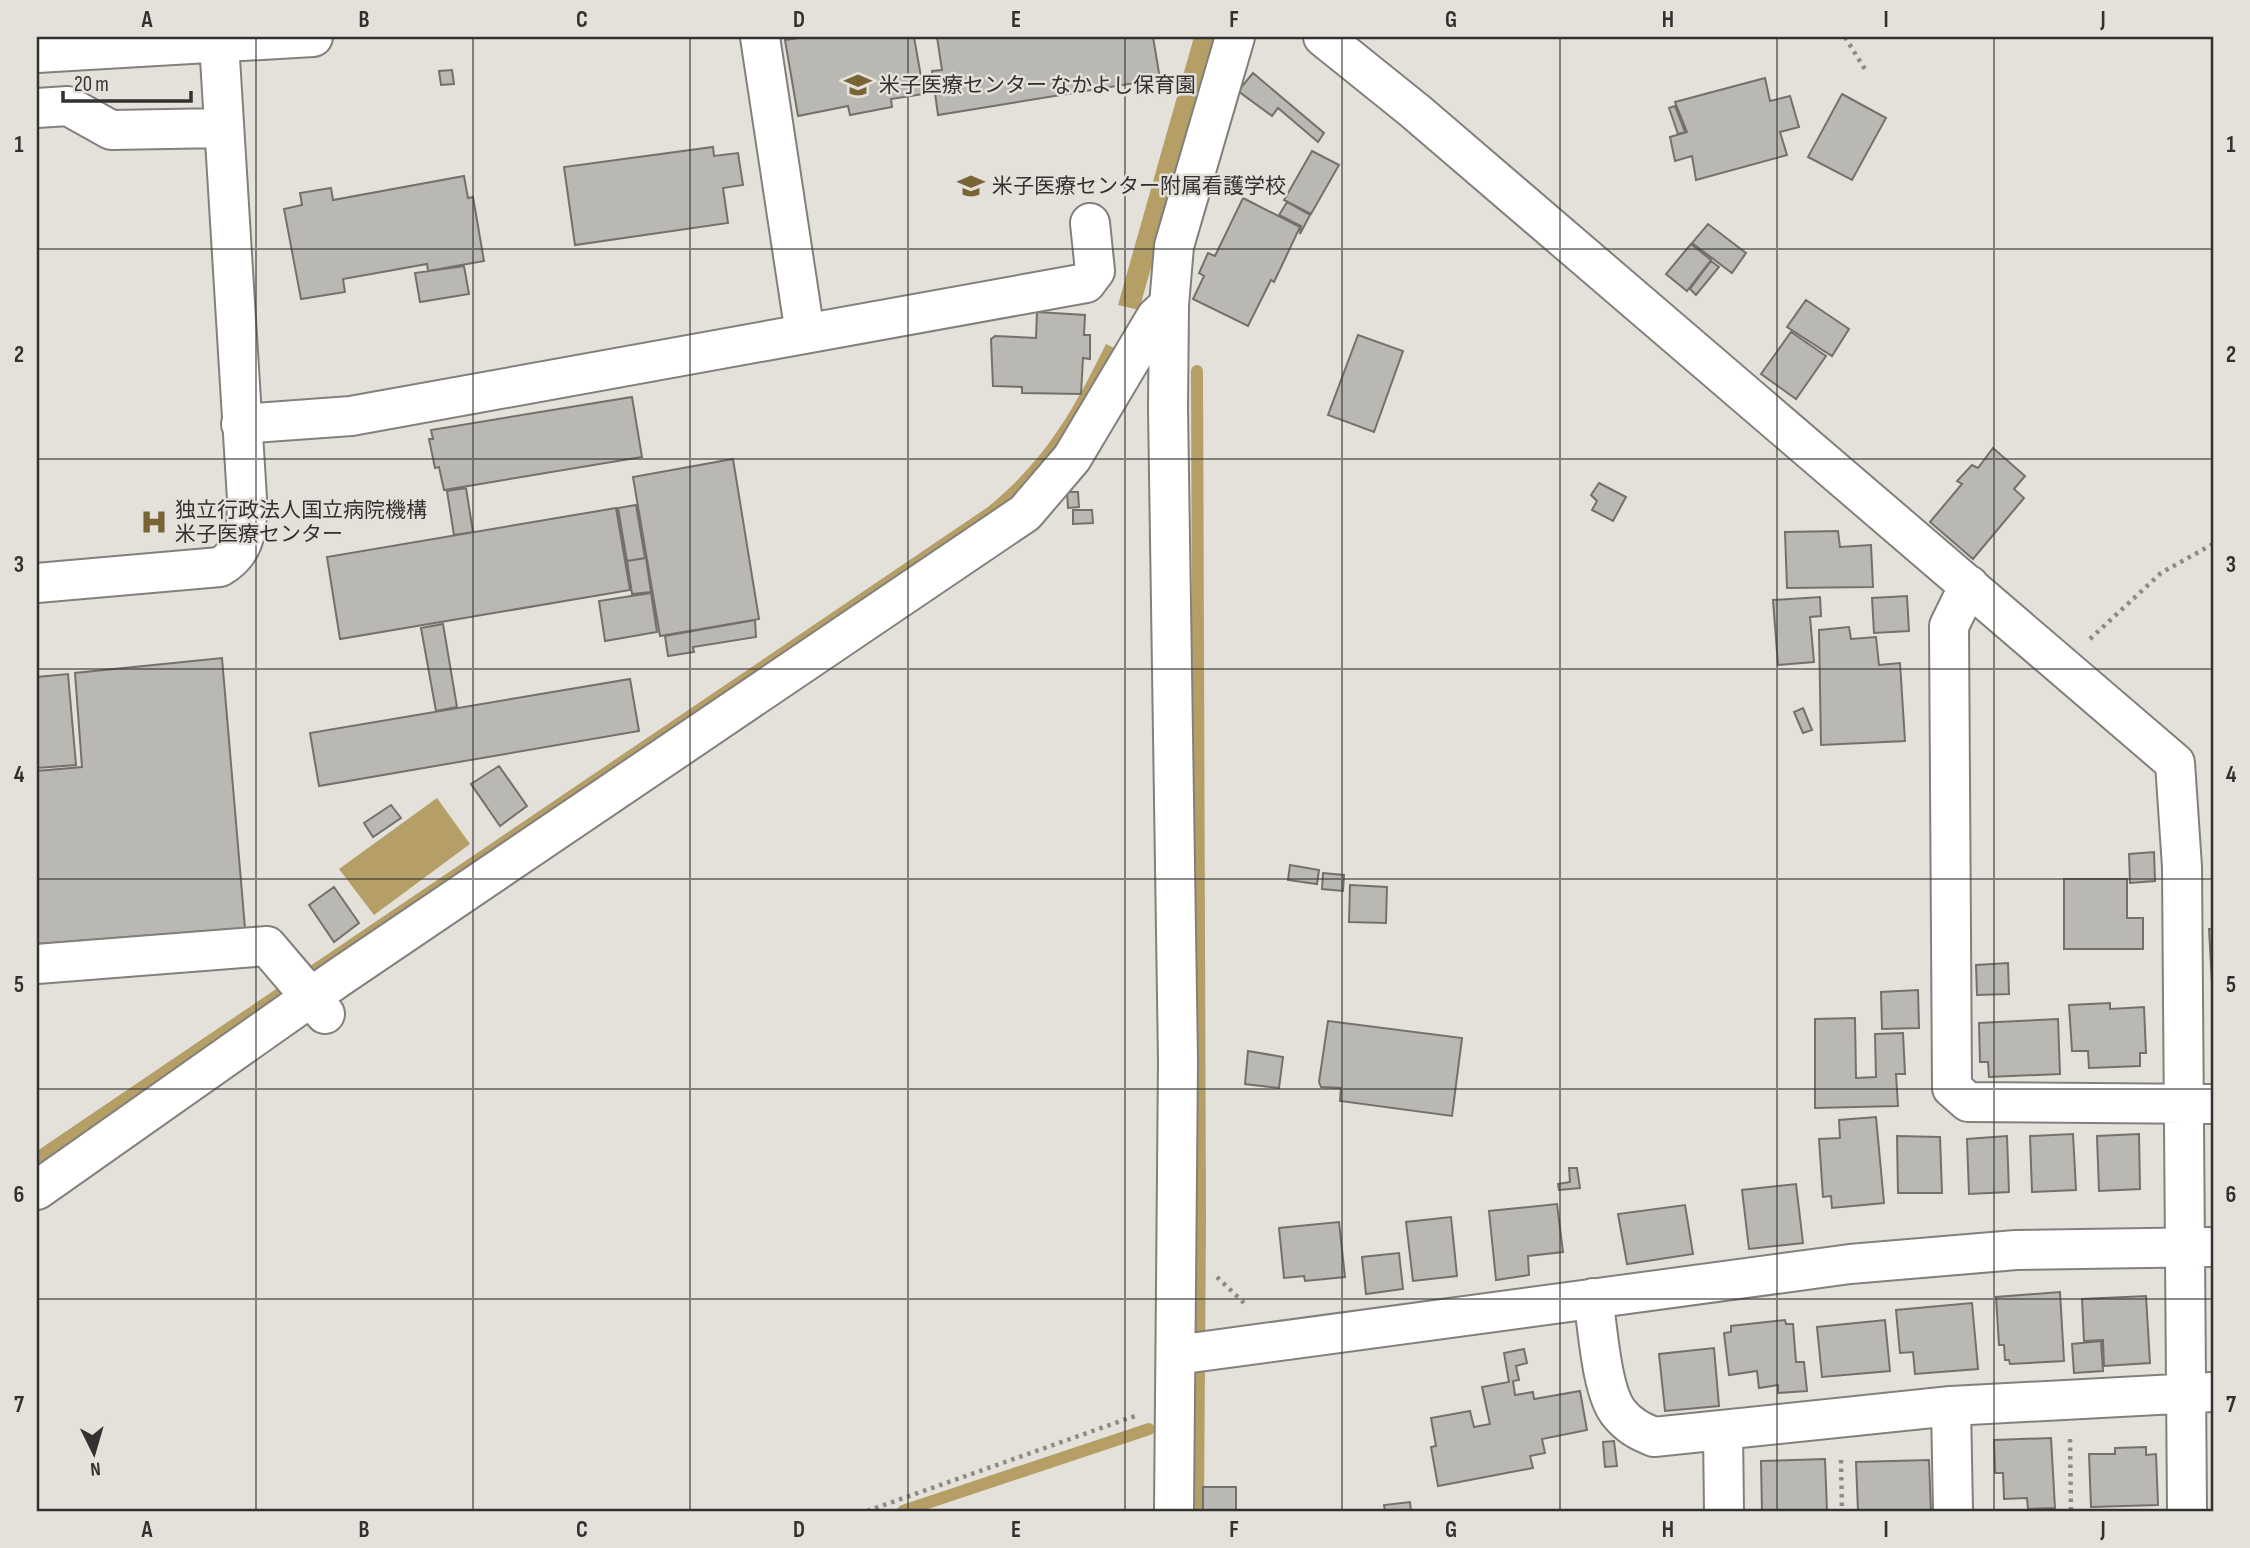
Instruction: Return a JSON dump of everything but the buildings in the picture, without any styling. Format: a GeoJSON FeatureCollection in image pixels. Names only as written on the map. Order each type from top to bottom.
{"type":"FeatureCollection","features":[{"type":"Feature","properties":{"kind":"street"},"geometry":{"type":"LineString","coordinates":[[37,53],[152,42],[313,37]]}},
{"type":"Feature","properties":{"kind":"street"},"geometry":{"type":"LineString","coordinates":[[760,37],[804,334]]}},
{"type":"Feature","properties":{"kind":"street"},"geometry":{"type":"LineString","coordinates":[[1174,1511],[1178,1061],[1168,408],[1169,305],[1174,246],[1235,37]]}},
{"type":"Feature","properties":{"kind":"street"},"geometry":{"type":"LineString","coordinates":[[1323,37],[1415,111],[2175,763],[2198,867],[2200,1393],[2187,1511]]}},
{"type":"Feature","properties":{"kind":"street"},"geometry":{"type":"LineString","coordinates":[[37,583],[220,566],[234,558],[247,528],[219,42]]}},
{"type":"Feature","properties":{"kind":"street"},"geometry":{"type":"LineString","coordinates":[[37,108],[68,106],[111,131],[224,128]]}},
{"type":"Feature","properties":{"kind":"street"},"geometry":{"type":"LineString","coordinates":[[241,424],[351,416],[1087,283],[1095,271],[1090,223]]}},
{"type":"Feature","properties":{"kind":"street"},"geometry":{"type":"LineString","coordinates":[[37,1190],[308,994],[1025,513],[1072,458],[1156,317],[1169,305]]}},
{"type":"Feature","properties":{"kind":"street"},"geometry":{"type":"LineString","coordinates":[[1969,585],[1949,626],[1952,1088],[1968,1102],[2199,1104]]}},
{"type":"Feature","properties":{"kind":"street"},"geometry":{"type":"LineString","coordinates":[[37,964],[267,946],[308,994]]}},
{"type":"Feature","properties":{"kind":"street"},"geometry":{"type":"LineString","coordinates":[[1176,1355],[1850,1264],[2016,1250],[2199,1247]]}},
{"type":"Feature","properties":{"kind":"street"},"geometry":{"type":"LineString","coordinates":[[1593,1298],[1610,1396],[1617,1411],[1633,1428],[1654,1437],[1951,1406],[2200,1393]]}},
{"type":"Feature","properties":{"kind":"street"},"geometry":{"type":"LineString","coordinates":[[1951,1406],[1953,1511]]}},
{"type":"Feature","properties":{"kind":"street"},"geometry":{"type":"LineString","coordinates":[[1723,1431],[1724,1511]]}},
{"type":"Feature","properties":{"kind":"path"},"geometry":{"type":"LineString","coordinates":[[1844,37],[1866,71]]}},
{"type":"Feature","properties":{"kind":"path"},"geometry":{"type":"LineString","coordinates":[[2062,665],[2161,573],[2213,544]]}},
{"type":"Feature","properties":{"kind":"path"},"geometry":{"type":"LineString","coordinates":[[1215,1275],[1253,1309]]}},
{"type":"Feature","properties":{"kind":"path"},"geometry":{"type":"LineString","coordinates":[[1231,1291],[1232,1301]]}},
{"type":"Feature","properties":{"kind":"path"},"geometry":{"type":"LineString","coordinates":[[2070,1399],[2071,1511]]}},
{"type":"Feature","properties":{"kind":"path"},"geometry":{"type":"LineString","coordinates":[[867,1511],[1176,1401]]}},
{"type":"Feature","properties":{"kind":"path"},"geometry":{"type":"LineString","coordinates":[[1841,1418],[1842,1511]]}},
{"type":"Feature","properties":{"kind":"shaded area"},"geometry":{"type":"Polygon","coordinates":[[[1194,37],[1217,37],[1139,310],[1118,305],[1194,37]]]}},
{"type":"Feature","properties":{"kind":"shaded area"},"geometry":{"type":"Polygon","coordinates":[[[1106,344],[1122,352],[1014,513],[37,1181],[37,1151],[988,507],[1026,471],[1056,433],[1106,344]]]}},
{"type":"Feature","properties":{"kind":"shaded area"},"geometry":{"type":"Polygon","coordinates":[[[437,798],[470,844],[374,915],[339,869],[437,798]]]}},
{"type":"Feature","properties":{"kind":"waterway"},"geometry":{"type":"LineString","coordinates":[[1197,371],[1200,1220],[1198,1511]]}},
{"type":"Feature","properties":{"kind":"waterway"},"geometry":{"type":"LineString","coordinates":[[903,1511],[1149,1429]]}},
{"type":"Feature","properties":{"kind":"place","name":"米子医療センター なかよし保育園"},"geometry":{"type":"Point","coordinates":[858,85]}},
{"type":"Feature","properties":{"kind":"place","name":"米子医療センター附属看護学校"},"geometry":{"type":"Point","coordinates":[971,186]}},
{"type":"Feature","properties":{"kind":"place","name":"独立行政法人国立病院機構 米子医療センター"},"geometry":{"type":"Point","coordinates":[154,522]}}]}
